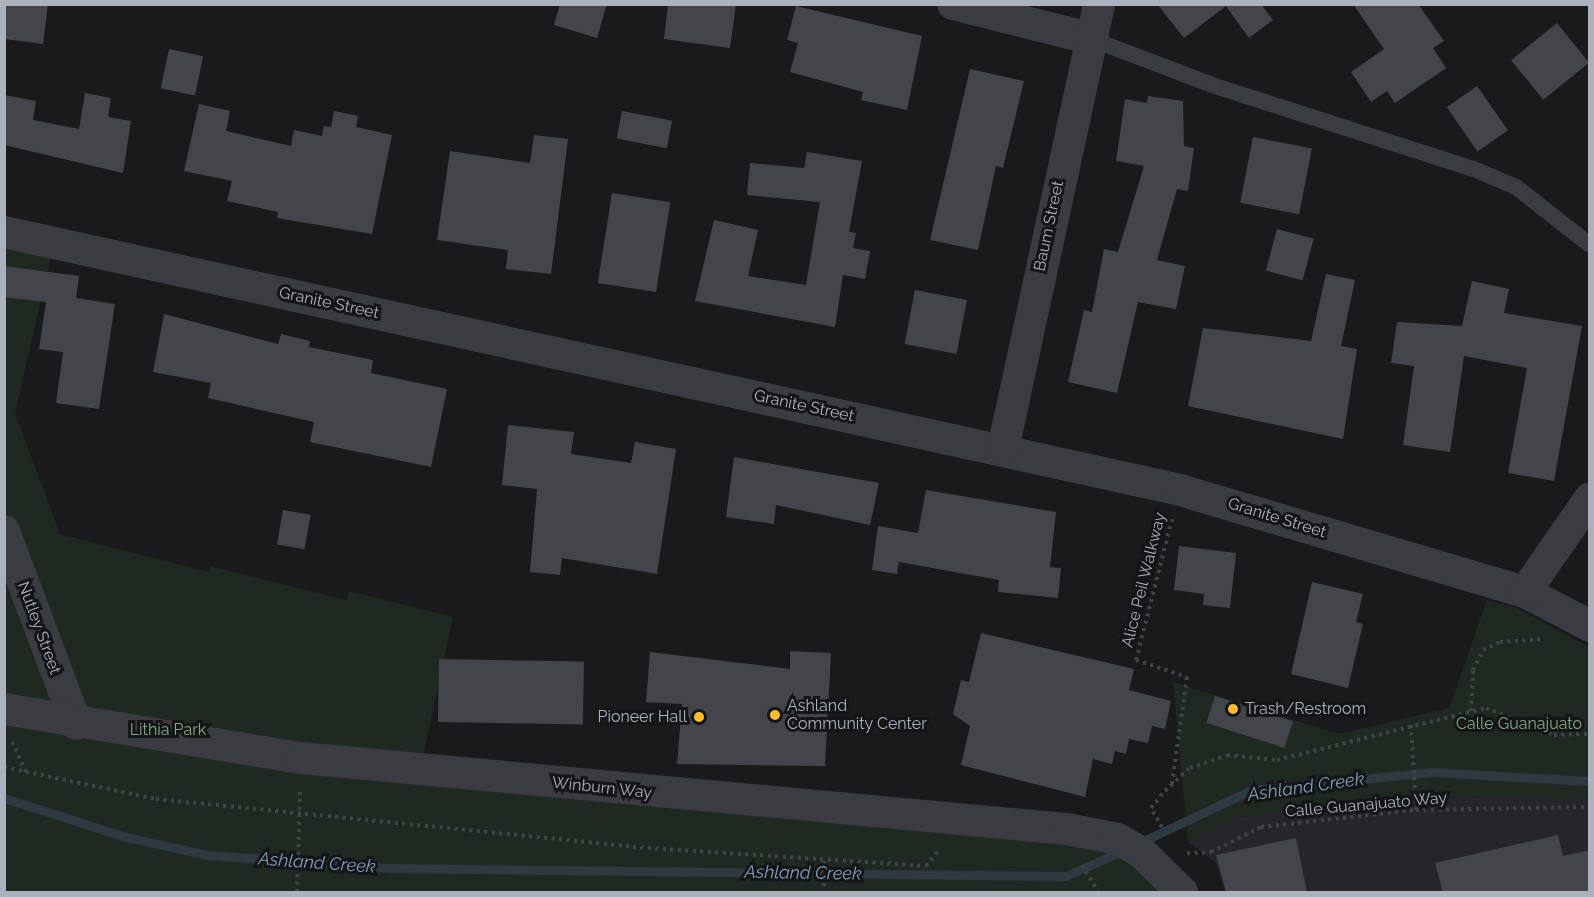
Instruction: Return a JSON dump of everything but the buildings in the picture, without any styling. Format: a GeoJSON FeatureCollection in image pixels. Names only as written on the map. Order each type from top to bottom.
{"type":"FeatureCollection","features":[{"type":"Feature","properties":{"kind":"street"},"geometry":{"type":"LineString","coordinates":[[953,4],[1089,38]]}},
{"type":"Feature","properties":{"kind":"street","name":"Baum Street"},"geometry":{"type":"LineString","coordinates":[[1003,449],[1089,38],[1099,4]]}},
{"type":"Feature","properties":{"kind":"street","name":"Granite Street"},"geometry":{"type":"LineString","coordinates":[[4,232],[1003,449],[1180,490],[1525,592],[1578,620]]}},
{"type":"Feature","properties":{"kind":"street"},"geometry":{"type":"LineString","coordinates":[[1525,592],[1590,498]]}},
{"type":"Feature","properties":{"kind":"street","name":"Nutley Street"},"geometry":{"type":"LineString","coordinates":[[4,531],[76,724]]}},
{"type":"Feature","properties":{"kind":"street","name":"Winburn Way"},"geometry":{"type":"LineString","coordinates":[[7,722],[76,724],[301,758],[1105,836],[1142,853],[1176,886]]}},
{"type":"Feature","properties":{"kind":"lane"},"geometry":{"type":"LineString","coordinates":[[1089,38],[1212,85],[1474,169],[1516,186],[1590,245]]}},
{"type":"Feature","properties":{"kind":"path","name":"Alice Peil Walkway"},"geometry":{"type":"LineString","coordinates":[[1172,784],[1187,677],[1136,660],[1180,490]]}},
{"type":"Feature","properties":{"kind":"path"},"geometry":{"type":"LineString","coordinates":[[1471,711],[1473,670],[1483,650],[1500,642],[1544,640],[1578,620]]}},
{"type":"Feature","properties":{"kind":"path"},"geometry":{"type":"LineString","coordinates":[[1151,808],[1190,768],[1227,755],[1277,760],[1486,708],[1554,735],[1590,734]]}},
{"type":"Feature","properties":{"kind":"path"},"geometry":{"type":"LineString","coordinates":[[7,722],[27,772]]}},
{"type":"Feature","properties":{"kind":"path"},"geometry":{"type":"LineString","coordinates":[[1411,725],[1416,810]]}},
{"type":"Feature","properties":{"kind":"path"},"geometry":{"type":"LineString","coordinates":[[297,890],[301,758]]}},
{"type":"Feature","properties":{"kind":"path"},"geometry":{"type":"LineString","coordinates":[[4,767],[156,799],[299,816],[824,861],[926,866],[942,847],[954,848]]}},
{"type":"Feature","properties":{"kind":"path","name":"Calle Guanajuato Way"},"geometry":{"type":"LineString","coordinates":[[1176,886],[1178,853],[1211,852],[1261,827],[1416,810],[1590,807]]}},
{"type":"Feature","properties":{"kind":"path"},"geometry":{"type":"LineString","coordinates":[[1078,857],[1098,892]]}},
{"type":"Feature","properties":{"kind":"path"},"geometry":{"type":"LineString","coordinates":[[824,861],[824,892]]}},
{"type":"Feature","properties":{"kind":"shaded area"},"geometry":{"type":"Polygon","coordinates":[[[1437,797],[1589,799],[1589,892],[1225,892],[1216,863],[1188,842],[1238,817],[1437,797]]]}},
{"type":"Feature","properties":{"kind":"green space","name":"Lithia Park"},"geometry":{"type":"Polygon","coordinates":[[[5,232],[54,243],[15,413],[60,534],[209,572],[211,566],[346,600],[349,591],[453,617],[420,770],[1105,836],[1182,892],[5,892],[5,232]]]}},
{"type":"Feature","properties":{"kind":"green space","name":"Calle Guanajuato"},"geometry":{"type":"Polygon","coordinates":[[[1487,600],[1517,608],[1589,647],[1589,799],[1437,797],[1238,817],[1188,842],[1173,682],[1339,734],[1449,708],[1487,600]]]}},
{"type":"Feature","properties":{"kind":"waterway","name":"Ashland Creek"},"geometry":{"type":"LineString","coordinates":[[1137,844],[1251,790],[1432,772],[1590,781]]}},
{"type":"Feature","properties":{"kind":"waterway","name":"Ashland Creek"},"geometry":{"type":"LineString","coordinates":[[4,798],[126,837],[208,855],[388,868],[1066,876],[1122,851]]}},
{"type":"Feature","properties":{"kind":"place","name":"Trash/Restroom"},"geometry":{"type":"Point","coordinates":[1233,709]}},
{"type":"Feature","properties":{"kind":"place","name":"Ashland Community Center"},"geometry":{"type":"Point","coordinates":[775,715]}},
{"type":"Feature","properties":{"kind":"place","name":"Pioneer Hall"},"geometry":{"type":"Point","coordinates":[699,717]}}]}
